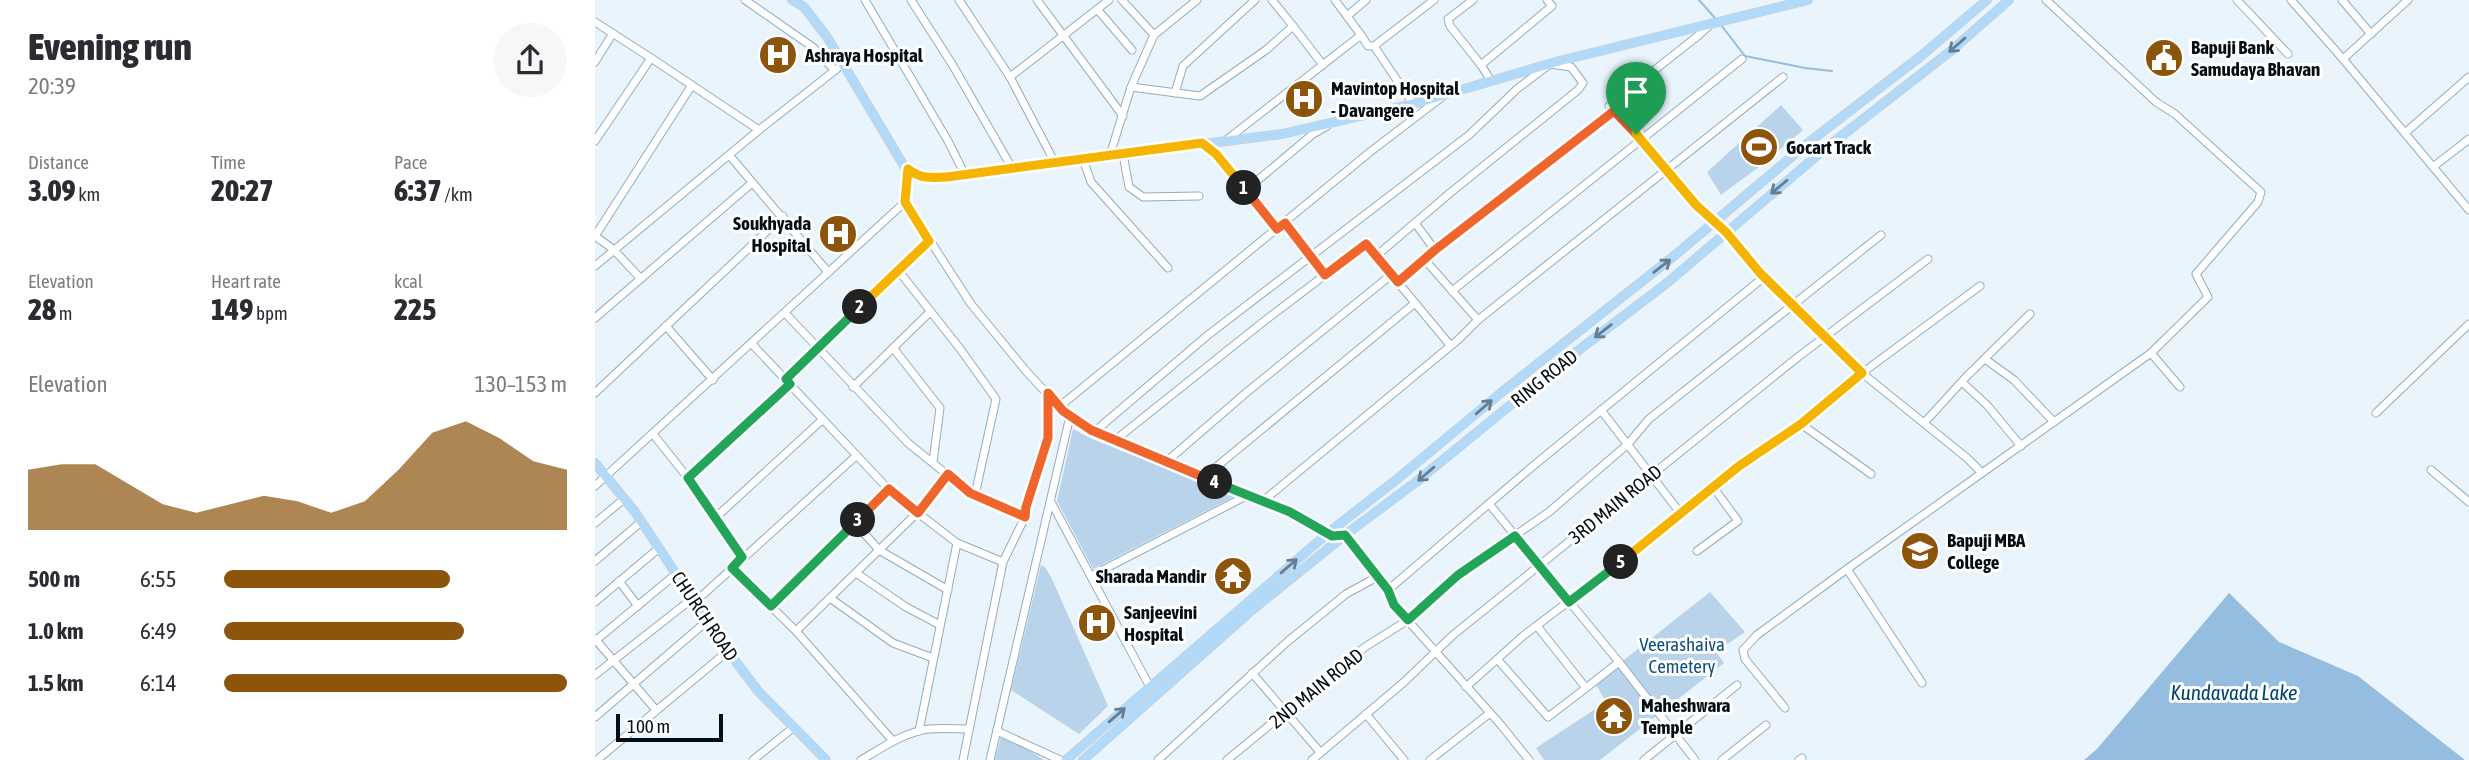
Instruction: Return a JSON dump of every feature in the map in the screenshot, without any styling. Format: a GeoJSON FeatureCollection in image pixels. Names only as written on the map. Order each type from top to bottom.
{"type":"FeatureCollection","features":[{"type":"Feature","properties":{"kind":"main road"},"geometry":{"type":"LineString","coordinates":[[792,0],[804,7],[827,37],[839,67],[896,154],[916,176],[929,178],[1282,134],[1413,104],[1550,64],[1808,0]]}},
{"type":"Feature","properties":{"kind":"main road","name":"RING ROAD"},"geometry":{"type":"LineString","coordinates":[[1063,760],[1328,533],[1396,481],[1501,392],[1593,322],[1761,185],[1808,143],[1921,56],[1987,0]]}},
{"type":"Feature","properties":{"kind":"main road","name":"RING ROAD"},"geometry":{"type":"LineString","coordinates":[[1083,760],[1252,610],[1567,359],[1667,283],[1825,148],[1952,50],[2009,0]]}},
{"type":"Feature","properties":{"kind":"main road","name":"CHURCH ROAD"},"geometry":{"type":"LineString","coordinates":[[595,463],[641,522],[758,691],[825,760]]}},
{"type":"Feature","properties":{"kind":"street"},"geometry":{"type":"LineString","coordinates":[[595,266],[839,67],[745,0]]}},
{"type":"Feature","properties":{"kind":"street"},"geometry":{"type":"LineString","coordinates":[[865,0],[948,141],[965,175]]}},
{"type":"Feature","properties":{"kind":"street"},"geometry":{"type":"LineString","coordinates":[[911,0],[952,64],[1012,168]]}},
{"type":"Feature","properties":{"kind":"street"},"geometry":{"type":"LineString","coordinates":[[959,0],[1010,77],[1055,163]]}},
{"type":"Feature","properties":{"kind":"street"},"geometry":{"type":"LineString","coordinates":[[1037,0],[1123,116]]}},
{"type":"Feature","properties":{"kind":"street"},"geometry":{"type":"LineString","coordinates":[[1010,77],[1109,0]]}},
{"type":"Feature","properties":{"kind":"street"},"geometry":{"type":"LineString","coordinates":[[1122,0],[1154,35]]}},
{"type":"Feature","properties":{"kind":"street"},"geometry":{"type":"LineString","coordinates":[[1110,155],[1132,87],[1154,35],[1197,0]]}},
{"type":"Feature","properties":{"kind":"street"},"geometry":{"type":"LineString","coordinates":[[1175,93],[1183,66],[1255,0]]}},
{"type":"Feature","properties":{"kind":"street"},"geometry":{"type":"LineString","coordinates":[[1272,0],[1323,65]]}},
{"type":"Feature","properties":{"kind":"street"},"geometry":{"type":"LineString","coordinates":[[1335,0],[1368,46],[1374,46],[1434,0]]}},
{"type":"Feature","properties":{"kind":"street"},"geometry":{"type":"LineString","coordinates":[[1347,16],[1367,0]]}},
{"type":"Feature","properties":{"kind":"street"},"geometry":{"type":"LineString","coordinates":[[1785,708],[1745,659],[1743,650],[1757,635],[1847,569],[2151,353],[2207,297],[2196,274],[2258,202],[2262,192],[2175,114],[2156,102],[2046,0]]}},
{"type":"Feature","properties":{"kind":"street"},"geometry":{"type":"LineString","coordinates":[[2237,0],[2288,54]]}},
{"type":"Feature","properties":{"kind":"street"},"geometry":{"type":"LineString","coordinates":[[2291,0],[2469,210]]}},
{"type":"Feature","properties":{"kind":"street"},"geometry":{"type":"LineString","coordinates":[[2342,0],[2371,34]]}},
{"type":"Feature","properties":{"kind":"street"},"geometry":{"type":"LineString","coordinates":[[2343,59],[2408,0]]}},
{"type":"Feature","properties":{"kind":"street"},"geometry":{"type":"LineString","coordinates":[[1471,1],[1448,19],[1450,26],[1481,65],[1490,81]]}},
{"type":"Feature","properties":{"kind":"street"},"geometry":{"type":"LineString","coordinates":[[1481,65],[1551,2]]}},
{"type":"Feature","properties":{"kind":"street"},"geometry":{"type":"LineString","coordinates":[[1097,9],[1132,50]]}},
{"type":"Feature","properties":{"kind":"street"},"geometry":{"type":"LineString","coordinates":[[595,22],[759,130]]}},
{"type":"Feature","properties":{"kind":"street"},"geometry":{"type":"LineString","coordinates":[[1715,23],[1609,106],[1696,205],[1716,221],[1764,277],[1824,338],[1862,373],[1967,458],[1982,474]]}},
{"type":"Feature","properties":{"kind":"street"},"geometry":{"type":"LineString","coordinates":[[1132,87],[1200,96],[1266,50],[1293,26]]}},
{"type":"Feature","properties":{"kind":"street"},"geometry":{"type":"LineString","coordinates":[[595,62],[613,33]]}},
{"type":"Feature","properties":{"kind":"street"},"geometry":{"type":"LineString","coordinates":[[1225,141],[1361,35]]}},
{"type":"Feature","properties":{"kind":"street"},"geometry":{"type":"LineString","coordinates":[[1374,46],[1413,104]]}},
{"type":"Feature","properties":{"kind":"street"},"geometry":{"type":"LineString","coordinates":[[595,141],[651,58]]}},
{"type":"Feature","properties":{"kind":"street"},"geometry":{"type":"LineString","coordinates":[[1453,291],[1742,59]]}},
{"type":"Feature","properties":{"kind":"street"},"geometry":{"type":"LineString","coordinates":[[1094,432],[1208,335],[1469,135],[1517,89],[1550,64],[1571,67],[1583,83],[1375,257]]}},
{"type":"Feature","properties":{"kind":"street"},"geometry":{"type":"LineString","coordinates":[[1263,501],[1478,320],[1783,76]]}},
{"type":"Feature","properties":{"kind":"street"},"geometry":{"type":"LineString","coordinates":[[2405,133],[2469,77]]}},
{"type":"Feature","properties":{"kind":"street"},"geometry":{"type":"LineString","coordinates":[[641,279],[613,249],[595,236],[692,85]]}},
{"type":"Feature","properties":{"kind":"street"},"geometry":{"type":"LineString","coordinates":[[1059,407],[1370,152],[1447,94]]}},
{"type":"Feature","properties":{"kind":"street"},"geometry":{"type":"LineString","coordinates":[[1398,282],[1435,250],[1614,111]]}},
{"type":"Feature","properties":{"kind":"street"},"geometry":{"type":"LineString","coordinates":[[1246,190],[1313,134],[1338,120]]}},
{"type":"Feature","properties":{"kind":"street"},"geometry":{"type":"LineString","coordinates":[[2434,167],[2469,139]]}},
{"type":"Feature","properties":{"kind":"street"},"geometry":{"type":"LineString","coordinates":[[1202,143],[1216,154],[1277,229]]}},
{"type":"Feature","properties":{"kind":"street"},"geometry":{"type":"LineString","coordinates":[[1123,154],[1129,187],[1143,197],[1199,196]]}},
{"type":"Feature","properties":{"kind":"street"},"geometry":{"type":"LineString","coordinates":[[730,156],[828,272]]}},
{"type":"Feature","properties":{"kind":"street"},"geometry":{"type":"LineString","coordinates":[[1083,159],[1091,182],[1168,268]]}},
{"type":"Feature","properties":{"kind":"street"},"geometry":{"type":"LineString","coordinates":[[908,169],[905,202],[929,241],[971,304],[1059,407],[1094,432],[1290,512],[1332,536],[1345,535],[1388,590],[1394,605],[1529,760]]}},
{"type":"Feature","properties":{"kind":"street"},"geometry":{"type":"LineString","coordinates":[[595,318],[752,183]]}},
{"type":"Feature","properties":{"kind":"street"},"geometry":{"type":"LineString","coordinates":[[595,486],[905,202]]}},
{"type":"Feature","properties":{"kind":"street"},"geometry":{"type":"LineString","coordinates":[[595,394],[783,216]]}},
{"type":"Feature","properties":{"kind":"street"},"geometry":{"type":"LineString","coordinates":[[1285,223],[1325,275]]}},
{"type":"Feature","properties":{"kind":"street"},"geometry":{"type":"LineString","coordinates":[[1415,223],[1435,250]]}},
{"type":"Feature","properties":{"kind":"street","name":"2ND MAIN ROAD"},"geometry":{"type":"LineString","coordinates":[[1227,760],[1365,647],[1408,620],[1458,575],[1549,512],[1629,444],[1649,419],[1881,235]]}},
{"type":"Feature","properties":{"kind":"street"},"geometry":{"type":"LineString","coordinates":[[688,478],[929,241]]}},
{"type":"Feature","properties":{"kind":"street"},"geometry":{"type":"LineString","coordinates":[[1114,440],[1366,244],[1450,345]]}},
{"type":"Feature","properties":{"kind":"street"},"geometry":{"type":"LineString","coordinates":[[1424,259],[1478,320]]}},
{"type":"Feature","properties":{"kind":"street","name":"3RD MAIN ROAD"},"geometry":{"type":"LineString","coordinates":[[1312,760],[1436,653],[1453,635],[1687,446],[1928,259]]}},
{"type":"Feature","properties":{"kind":"street"},"geometry":{"type":"LineString","coordinates":[[898,270],[996,399],[975,495]]}},
{"type":"Feature","properties":{"kind":"street"},"geometry":{"type":"LineString","coordinates":[[1166,462],[1391,275]]}},
{"type":"Feature","properties":{"kind":"street"},"geometry":{"type":"LineString","coordinates":[[1388,590],[1764,277]]}},
{"type":"Feature","properties":{"kind":"street"},"geometry":{"type":"LineString","coordinates":[[1467,687],[1537,626],[1739,466],[1801,424],[1862,373],[1980,286]]}},
{"type":"Feature","properties":{"kind":"street"},"geometry":{"type":"LineString","coordinates":[[1204,477],[1415,303]]}},
{"type":"Feature","properties":{"kind":"street"},"geometry":{"type":"LineString","coordinates":[[853,387],[930,312]]}},
{"type":"Feature","properties":{"kind":"street"},"geometry":{"type":"LineString","coordinates":[[785,313],[908,443],[975,495],[1025,517]]}},
{"type":"Feature","properties":{"kind":"street"},"geometry":{"type":"LineString","coordinates":[[1924,423],[2030,314]]}},
{"type":"Feature","properties":{"kind":"street"},"geometry":{"type":"LineString","coordinates":[[2377,413],[2469,324]]}},
{"type":"Feature","properties":{"kind":"street"},"geometry":{"type":"LineString","coordinates":[[666,326],[713,380]]}},
{"type":"Feature","properties":{"kind":"street"},"geometry":{"type":"LineString","coordinates":[[752,344],[889,489],[957,543],[1003,562]]}},
{"type":"Feature","properties":{"kind":"street"},"geometry":{"type":"LineString","coordinates":[[894,349],[940,408],[933,462]]}},
{"type":"Feature","properties":{"kind":"street"},"geometry":{"type":"LineString","coordinates":[[2151,353],[2180,387]]}},
{"type":"Feature","properties":{"kind":"street"},"geometry":{"type":"LineString","coordinates":[[1985,359],[2014,380],[2054,422]]}},
{"type":"Feature","properties":{"kind":"street"},"geometry":{"type":"LineString","coordinates":[[1963,383],[1987,405],[2021,446]]}},
{"type":"Feature","properties":{"kind":"street"},"geometry":{"type":"LineString","coordinates":[[963,760],[1003,562],[1025,517],[1048,438],[1048,393]]}},
{"type":"Feature","properties":{"kind":"street"},"geometry":{"type":"LineString","coordinates":[[1601,410],[1681,514]]}},
{"type":"Feature","properties":{"kind":"street"},"geometry":{"type":"LineString","coordinates":[[990,760],[1070,416]]}},
{"type":"Feature","properties":{"kind":"street"},"geometry":{"type":"LineString","coordinates":[[714,519],[822,419]]}},
{"type":"Feature","properties":{"kind":"street"},"geometry":{"type":"LineString","coordinates":[[1801,424],[1871,474]]}},
{"type":"Feature","properties":{"kind":"street"},"geometry":{"type":"LineString","coordinates":[[653,434],[688,478],[742,557]]}},
{"type":"Feature","properties":{"kind":"street"},"geometry":{"type":"LineString","coordinates":[[595,675],[694,600],[856,456]]}},
{"type":"Feature","properties":{"kind":"street"},"geometry":{"type":"LineString","coordinates":[[2431,470],[2469,502]]}},
{"type":"Feature","properties":{"kind":"street"},"geometry":{"type":"LineString","coordinates":[[796,631],[918,513],[948,474]]}},
{"type":"Feature","properties":{"kind":"street"},"geometry":{"type":"LineString","coordinates":[[1697,551],[1738,521],[1713,487]]}},
{"type":"Feature","properties":{"kind":"street"},"geometry":{"type":"LineString","coordinates":[[771,606],[889,489]]}},
{"type":"Feature","properties":{"kind":"street"},"geometry":{"type":"LineString","coordinates":[[1091,576],[1248,495]]}},
{"type":"Feature","properties":{"kind":"street"},"geometry":{"type":"LineString","coordinates":[[595,523],[624,499]]}},
{"type":"Feature","properties":{"kind":"street"},"geometry":{"type":"LineString","coordinates":[[1050,501],[1150,687]]}},
{"type":"Feature","properties":{"kind":"street"},"geometry":{"type":"LineString","coordinates":[[1490,505],[1619,662],[1695,760]]}},
{"type":"Feature","properties":{"kind":"street"},"geometry":{"type":"LineString","coordinates":[[595,561],[641,522]]}},
{"type":"Feature","properties":{"kind":"street"},"geometry":{"type":"LineString","coordinates":[[855,523],[879,550],[948,590]]}},
{"type":"Feature","properties":{"kind":"street"},"geometry":{"type":"LineString","coordinates":[[919,732],[957,543]]}},
{"type":"Feature","properties":{"kind":"street"},"geometry":{"type":"LineString","coordinates":[[595,602],[659,548]]}},
{"type":"Feature","properties":{"kind":"street"},"geometry":{"type":"LineString","coordinates":[[732,568],[796,631],[893,741]]}},
{"type":"Feature","properties":{"kind":"street"},"geometry":{"type":"LineString","coordinates":[[1847,569],[1922,683]]}},
{"type":"Feature","properties":{"kind":"street"},"geometry":{"type":"LineString","coordinates":[[856,573],[906,607],[940,625]]}},
{"type":"Feature","properties":{"kind":"street"},"geometry":{"type":"LineString","coordinates":[[656,710],[595,640],[676,574]]}},
{"type":"Feature","properties":{"kind":"street"},"geometry":{"type":"LineString","coordinates":[[1158,760],[1252,673],[1346,594],[1377,578]]}},
{"type":"Feature","properties":{"kind":"street"},"geometry":{"type":"LineString","coordinates":[[619,581],[638,606]]}},
{"type":"Feature","properties":{"kind":"street"},"geometry":{"type":"LineString","coordinates":[[830,598],[893,643],[933,658]]}},
{"type":"Feature","properties":{"kind":"street"},"geometry":{"type":"LineString","coordinates":[[595,717],[708,621]]}},
{"type":"Feature","properties":{"kind":"street"},"geometry":{"type":"LineString","coordinates":[[1537,626],[1586,688]]}},
{"type":"Feature","properties":{"kind":"street"},"geometry":{"type":"LineString","coordinates":[[597,760],[728,651]]}},
{"type":"Feature","properties":{"kind":"street"},"geometry":{"type":"LineString","coordinates":[[1498,660],[1548,717],[1619,662]]}},
{"type":"Feature","properties":{"kind":"street"},"geometry":{"type":"LineString","coordinates":[[1252,673],[1320,752]]}},
{"type":"Feature","properties":{"kind":"street"},"geometry":{"type":"LineString","coordinates":[[1644,760],[1737,685]]}},
{"type":"Feature","properties":{"kind":"street"},"geometry":{"type":"LineString","coordinates":[[1430,760],[1490,713]]}},
{"type":"Feature","properties":{"kind":"street"},"geometry":{"type":"LineString","coordinates":[[1366,714],[1404,760]]}},
{"type":"Feature","properties":{"kind":"street"},"geometry":{"type":"LineString","coordinates":[[1722,760],[1766,725]]}},
{"type":"Feature","properties":{"kind":"street"},"geometry":{"type":"LineString","coordinates":[[753,760],[764,757],[794,727]]}},
{"type":"Feature","properties":{"kind":"street"},"geometry":{"type":"LineString","coordinates":[[861,760],[893,741],[929,729],[969,729]]}},
{"type":"Feature","properties":{"kind":"street"},"geometry":{"type":"LineString","coordinates":[[997,731],[1063,760]]}},
{"type":"Feature","properties":{"kind":"green space","name":"Gocart Track"},"geometry":{"type":"Polygon","coordinates":[[[1781,105],[1803,130],[1721,195],[1707,172],[1781,105]]]}},
{"type":"Feature","properties":{"kind":"green space"},"geometry":{"type":"Polygon","coordinates":[[[1073,429],[1235,496],[1093,569],[1057,501],[1073,429]]]}},
{"type":"Feature","properties":{"kind":"green space"},"geometry":{"type":"Polygon","coordinates":[[[1041,565],[1052,579],[1108,706],[1079,734],[1011,690],[1041,565]]]}},
{"type":"Feature","properties":{"kind":"green space","name":"Veerashaiva Cemetery"},"geometry":{"type":"Polygon","coordinates":[[[1710,592],[1745,632],[1716,652],[1724,663],[1600,760],[1544,760],[1536,748],[1606,702],[1595,683],[1710,592]]]}},
{"type":"Feature","properties":{"kind":"green space"},"geometry":{"type":"Polygon","coordinates":[[[1002,733],[1044,760],[995,760],[1002,733]]]}},
{"type":"Feature","properties":{"kind":"water","name":"Kundavada Lake"},"geometry":{"type":"Polygon","coordinates":[[[2229,593],[2279,642],[2358,676],[2465,760],[2084,760],[2097,749],[2229,593]]]}},
{"type":"Feature","properties":{"kind":"waterway"},"geometry":{"type":"LineString","coordinates":[[1699,0],[1715,18]]}},
{"type":"Feature","properties":{"kind":"waterway"},"geometry":{"type":"LineString","coordinates":[[1721,25],[1745,56],[1832,71]]}},
{"type":"Feature","properties":{"kind":"place","name":"Ashraya Hospital"},"geometry":{"type":"Point","coordinates":[778,55]}},
{"type":"Feature","properties":{"kind":"place","name":"Bapuji Bank Samudaya Bhavan"},"geometry":{"type":"Point","coordinates":[2164,58]}},
{"type":"Feature","properties":{"kind":"place","name":"Mavintop Hospital - Davangere"},"geometry":{"type":"Point","coordinates":[1304,99]}},
{"type":"Feature","properties":{"kind":"place","name":"Gocart Track"},"geometry":{"type":"Point","coordinates":[1759,147]}},
{"type":"Feature","properties":{"kind":"place","name":"Soukhyada Hospital"},"geometry":{"type":"Point","coordinates":[838,234]}},
{"type":"Feature","properties":{"kind":"place","name":"Bapuji MBA College"},"geometry":{"type":"Point","coordinates":[1920,551]}},
{"type":"Feature","properties":{"kind":"place","name":"Sharada Mandir"},"geometry":{"type":"Point","coordinates":[1233,576]}},
{"type":"Feature","properties":{"kind":"place","name":"Sanjeevini Hospital"},"geometry":{"type":"Point","coordinates":[1097,623]}},
{"type":"Feature","properties":{"kind":"place","name":"Maheshwara Temple"},"geometry":{"type":"Point","coordinates":[1614,716]}},
{"type":"Feature","properties":{"kind":"route"},"geometry":{"type":"LineString","coordinates":[[1614,111],[1636,134],[1696,205],[1716,221],[1760,273],[1862,373],[1801,424],[1739,466],[1569,602],[1515,536],[1458,575],[1408,620],[1394,605],[1388,590],[1345,535],[1332,536],[1290,512],[1091,430],[1063,411],[1048,393],[1048,438],[1025,517],[970,493],[948,474],[918,513],[889,489],[771,606],[732,568],[742,557],[688,478],[790,384],[786,379],[929,241],[905,202],[908,169],[916,176],[947,177],[1202,143],[1216,154],[1277,229],[1285,223],[1325,275],[1366,244],[1398,282],[1545,162],[1614,111]]}}]}
